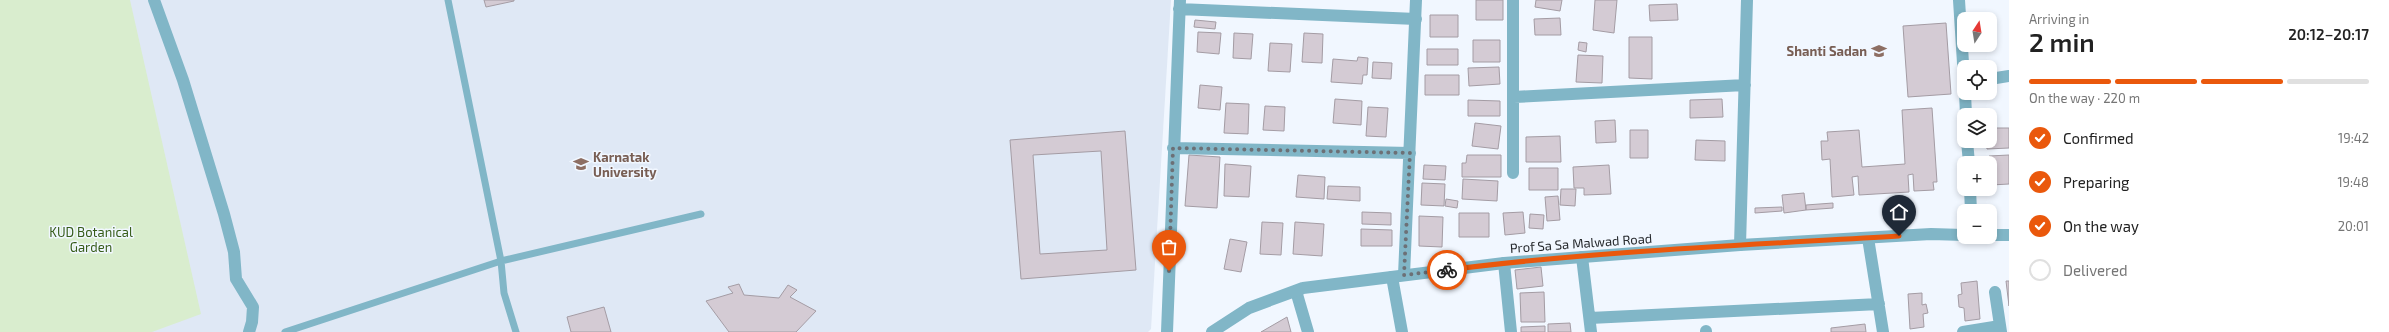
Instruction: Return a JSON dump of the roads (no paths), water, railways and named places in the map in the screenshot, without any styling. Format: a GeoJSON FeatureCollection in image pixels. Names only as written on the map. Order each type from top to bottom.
{"type":"FeatureCollection","features":[{"type":"Feature","properties":{"kind":"street"},"geometry":{"type":"LineString","coordinates":[[154,0],[183,80],[224,214],[234,252],[236,279],[253,307],[252,322],[249,332]]}},
{"type":"Feature","properties":{"kind":"street"},"geometry":{"type":"LineString","coordinates":[[1402,332],[1398,276],[1410,153],[1416,0]]}},
{"type":"Feature","properties":{"kind":"street"},"geometry":{"type":"LineString","coordinates":[[1513,0],[1513,172]]}},
{"type":"Feature","properties":{"kind":"street"},"geometry":{"type":"LineString","coordinates":[[1740,245],[1747,0]]}},
{"type":"Feature","properties":{"kind":"street"},"geometry":{"type":"LineString","coordinates":[[1959,0],[1963,60]]}},
{"type":"Feature","properties":{"kind":"street"},"geometry":{"type":"LineString","coordinates":[[1167,332],[1173,148],[1180,4],[1416,19]]}},
{"type":"Feature","properties":{"kind":"street"},"geometry":{"type":"LineString","coordinates":[[1997,78],[2009,76]]}},
{"type":"Feature","properties":{"kind":"street"},"geometry":{"type":"LineString","coordinates":[[1514,97],[1745,85]]}},
{"type":"Feature","properties":{"kind":"street"},"geometry":{"type":"LineString","coordinates":[[1173,148],[1410,153]]}},
{"type":"Feature","properties":{"kind":"street","name":"Prof Sa Sa Malwad Road"},"geometry":{"type":"LineString","coordinates":[[1212,332],[1249,308],[1296,291],[1398,276],[1504,263],[1740,245],[1868,238],[1957,235]]}},
{"type":"Feature","properties":{"kind":"street"},"geometry":{"type":"LineString","coordinates":[[1997,235],[2009,236]]}},
{"type":"Feature","properties":{"kind":"street"},"geometry":{"type":"LineString","coordinates":[[1868,238],[1884,332]]}},
{"type":"Feature","properties":{"kind":"street"},"geometry":{"type":"LineString","coordinates":[[1582,257],[1591,332]]}},
{"type":"Feature","properties":{"kind":"street"},"geometry":{"type":"LineString","coordinates":[[1504,263],[1511,332]]}},
{"type":"Feature","properties":{"kind":"street"},"geometry":{"type":"LineString","coordinates":[[1296,291],[1308,332]]}},
{"type":"Feature","properties":{"kind":"street"},"geometry":{"type":"LineString","coordinates":[[1962,332],[2000,329],[1995,292]]}},
{"type":"Feature","properties":{"kind":"street"},"geometry":{"type":"LineString","coordinates":[[1590,318],[1879,304]]}},
{"type":"Feature","properties":{"kind":"lane"},"geometry":{"type":"LineString","coordinates":[[448,0],[502,261],[504,293],[516,332]]}},
{"type":"Feature","properties":{"kind":"lane"},"geometry":{"type":"LineString","coordinates":[[285,332],[502,261],[701,214]]}},
{"type":"Feature","properties":{"kind":"place","name":"Shanti Sadan"},"geometry":{"type":"Point","coordinates":[1879,51]}},
{"type":"Feature","properties":{"kind":"place","name":"Karnatak University"},"geometry":{"type":"Point","coordinates":[581,164]}},
{"type":"Feature","properties":{"kind":"park label","name":"KUD Botanical Garden"},"geometry":{"type":"Point","coordinates":[91,240]}}]}
